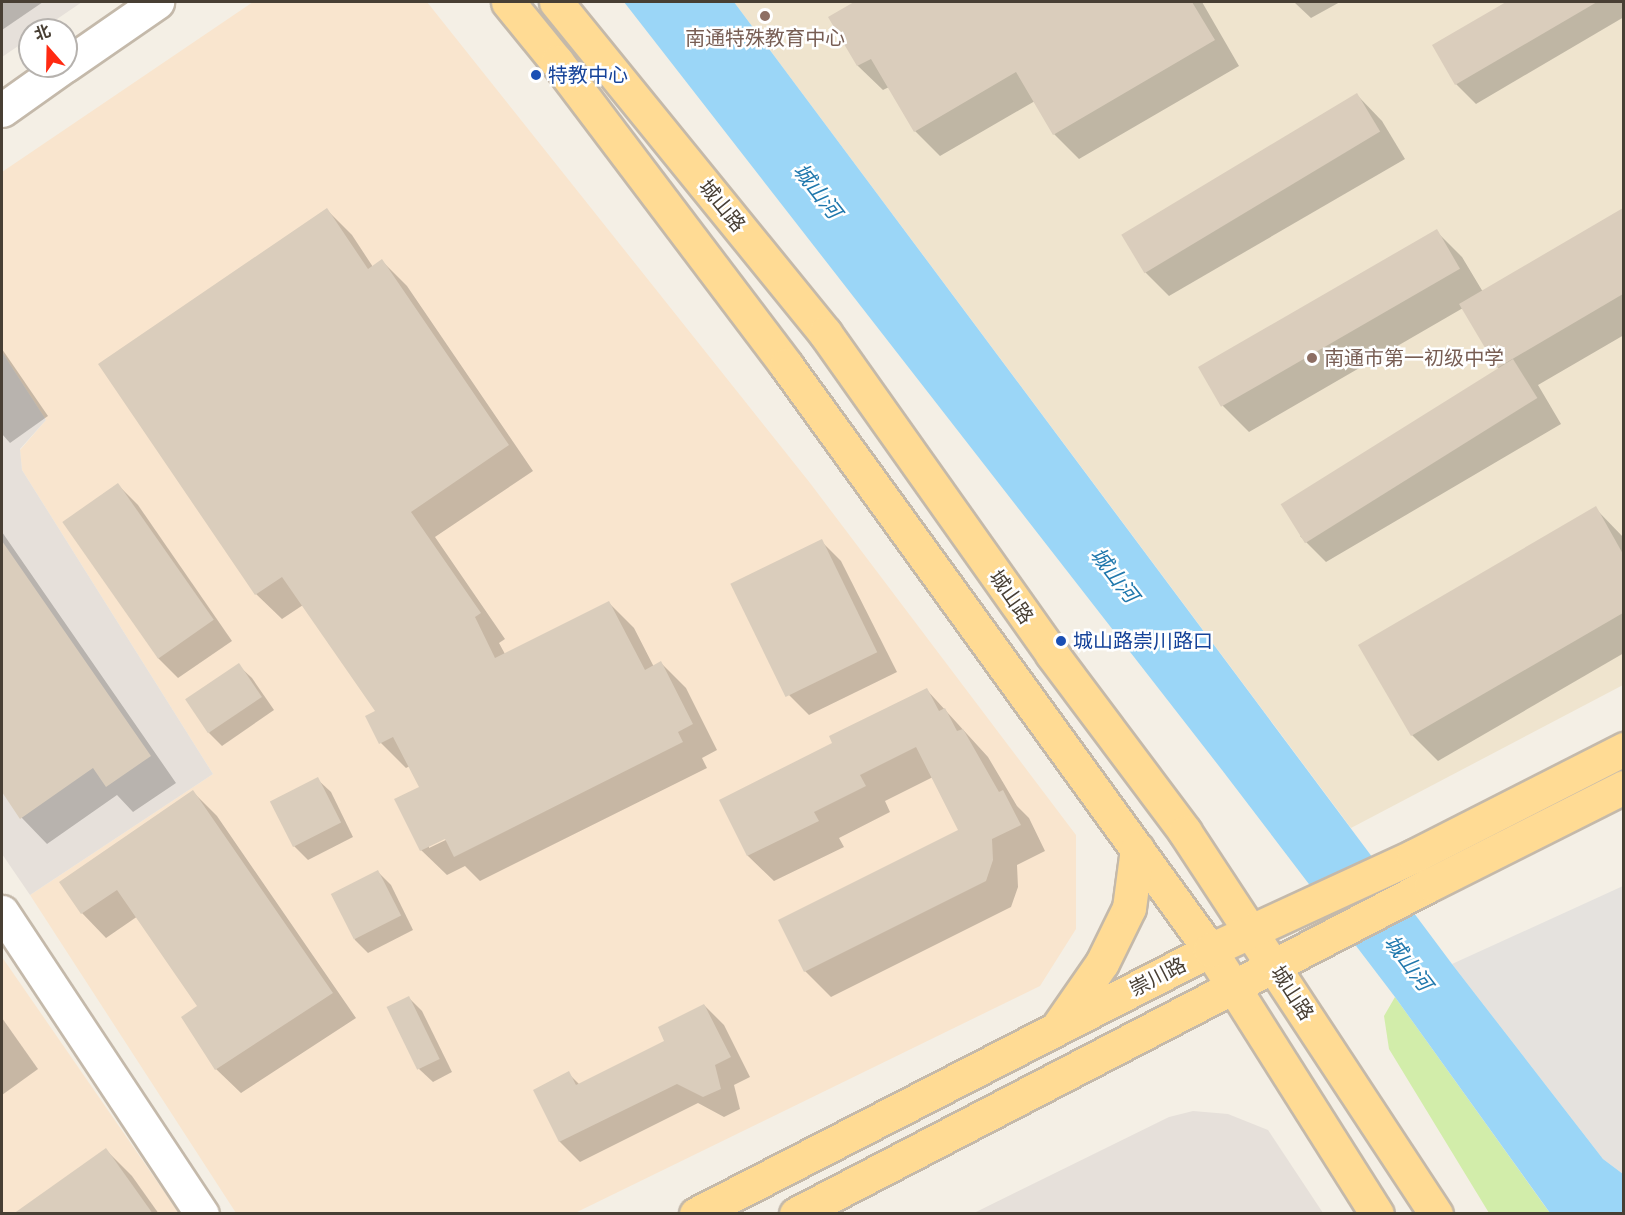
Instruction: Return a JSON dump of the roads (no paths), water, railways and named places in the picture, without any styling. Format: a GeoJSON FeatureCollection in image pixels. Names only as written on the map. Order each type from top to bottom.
{"type":"FeatureCollection","features":[{"type":"Feature","properties":{"kind":"main road"},"geometry":{"type":"LineString","coordinates":[[508,2],[557,62],[786,365],[1210,950],[1377,1214]]}},
{"type":"Feature","properties":{"kind":"main road","name":"城山路"},"geometry":{"type":"LineString","coordinates":[[556,2],[825,333],[1052,654],[1185,832],[1436,1214]]}},
{"type":"Feature","properties":{"kind":"main road","name":"崇川路"},"geometry":{"type":"LineString","coordinates":[[696,1214],[1210,950],[1414,856],[1623,749]]}},
{"type":"Feature","properties":{"kind":"main road"},"geometry":{"type":"LineString","coordinates":[[796,1214],[1274,965],[1623,787]]}},
{"type":"Feature","properties":{"kind":"main road"},"geometry":{"type":"LineString","coordinates":[[1056,1029],[1102,963],[1129,909],[1137,849]]}},
{"type":"Feature","properties":{"kind":"street"},"geometry":{"type":"LineString","coordinates":[[78,56],[157,2]]}},
{"type":"Feature","properties":{"kind":"street"},"geometry":{"type":"LineString","coordinates":[[2,110],[47,78]]}},
{"type":"Feature","properties":{"kind":"street"},"geometry":{"type":"LineString","coordinates":[[2,912],[202,1214]]}},
{"type":"Feature","properties":{"kind":"water","name":"城山河"},"geometry":{"type":"Polygon","coordinates":[[[624,2],[734,2],[1452,964],[1603,1159],[1623,1174],[1623,1213],[1550,1213],[1395,997],[1222,770],[624,2]]]}},
{"type":"Feature","properties":{"kind":"place","name":"南通特殊教育中心"},"geometry":{"type":"Point","coordinates":[765,16]}},
{"type":"Feature","properties":{"kind":"place","name":"特教中心"},"geometry":{"type":"Point","coordinates":[536,75]}},
{"type":"Feature","properties":{"kind":"place","name":"南通市第一初级中学"},"geometry":{"type":"Point","coordinates":[1312,358]}},
{"type":"Feature","properties":{"kind":"place","name":"城山路崇川路口"},"geometry":{"type":"Point","coordinates":[1061,641]}}]}
